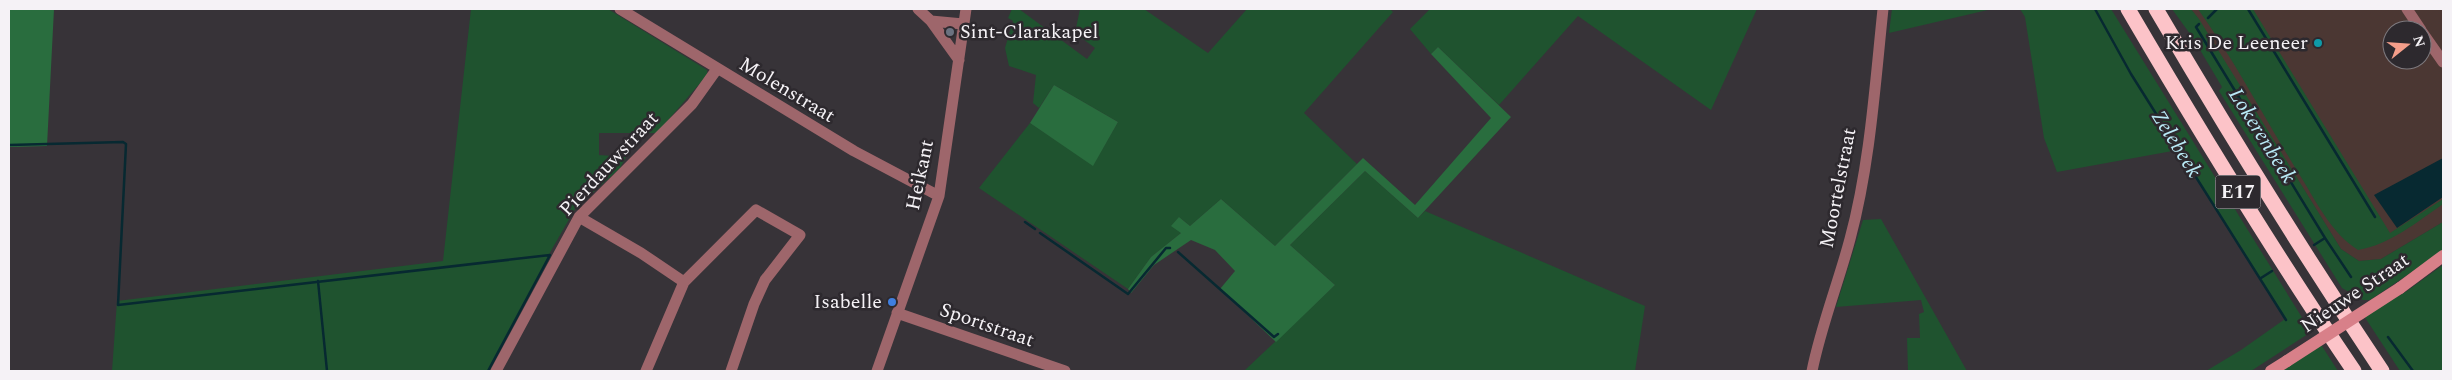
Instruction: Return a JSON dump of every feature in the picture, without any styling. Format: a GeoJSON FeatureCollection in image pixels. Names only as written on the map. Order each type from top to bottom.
{"type":"FeatureCollection","features":[{"type":"Feature","properties":{"kind":"highway","name":"E17"},"geometry":{"type":"LineString","coordinates":[[2128,9],[2206,141],[2303,296],[2354,371]]}},
{"type":"Feature","properties":{"kind":"highway","name":"E17"},"geometry":{"type":"LineString","coordinates":[[2156,9],[2241,152],[2322,282],[2382,371]]}},
{"type":"Feature","properties":{"kind":"street","name":"Molenstraat"},"geometry":{"type":"LineString","coordinates":[[620,9],[854,152],[939,196]]}},
{"type":"Feature","properties":{"kind":"street"},"geometry":{"type":"LineString","coordinates":[[918,9],[932,22],[959,60]]}},
{"type":"Feature","properties":{"kind":"street","name":"Heikant"},"geometry":{"type":"LineString","coordinates":[[877,371],[939,196],[966,9]]}},
{"type":"Feature","properties":{"kind":"street","name":"Moortelstraat"},"geometry":{"type":"LineString","coordinates":[[1812,371],[1819,338],[1850,240],[1857,208],[1868,139],[1883,9]]}},
{"type":"Feature","properties":{"kind":"street"},"geometry":{"type":"LineString","coordinates":[[2407,9],[2414,20]]}},
{"type":"Feature","properties":{"kind":"street"},"geometry":{"type":"LineString","coordinates":[[932,22],[963,24]]}},
{"type":"Feature","properties":{"kind":"street"},"geometry":{"type":"LineString","coordinates":[[2432,46],[2443,62]]}},
{"type":"Feature","properties":{"kind":"street","name":"Pierdauwstraat"},"geometry":{"type":"LineString","coordinates":[[496,371],[579,217],[692,104],[717,69]]}},
{"type":"Feature","properties":{"kind":"street"},"geometry":{"type":"LineString","coordinates":[[646,371],[684,282],[756,210],[800,235],[765,280],[754,304],[731,371]]}},
{"type":"Feature","properties":{"kind":"street"},"geometry":{"type":"LineString","coordinates":[[579,217],[648,257],[684,282]]}},
{"type":"Feature","properties":{"kind":"street","name":"Nieuwe Straat"},"geometry":{"type":"LineString","coordinates":[[2271,371],[2400,288],[2443,256]]}},
{"type":"Feature","properties":{"kind":"street","name":"Sportstraat"},"geometry":{"type":"LineString","coordinates":[[897,313],[1065,371]]}},
{"type":"Feature","properties":{"kind":"shaded area"},"geometry":{"type":"Polygon","coordinates":[[[2191,9],[2443,9],[2443,222],[2381,259],[2359,261],[2341,249],[2191,9]]]}},
{"type":"Feature","properties":{"kind":"green space"},"geometry":{"type":"Polygon","coordinates":[[[9,9],[54,9],[47,146],[9,147],[9,9]]]}},
{"type":"Feature","properties":{"kind":"green space"},"geometry":{"type":"Polygon","coordinates":[[[471,9],[608,9],[707,70],[707,75],[657,133],[599,133],[599,155],[626,157],[620,168],[575,209],[552,249],[489,371],[112,371],[117,301],[443,261],[471,9]]]}},
{"type":"Feature","properties":{"kind":"green space"},"geometry":{"type":"Polygon","coordinates":[[[1012,9],[1019,9],[1087,59],[1095,48],[1075,33],[1080,9],[1144,9],[1208,53],[1247,9],[1390,9],[1393,12],[1304,113],[1357,164],[1275,246],[1221,199],[1190,226],[1179,217],[1181,233],[1151,257],[1128,289],[979,188],[1030,123],[1093,165],[1118,122],[1054,85],[1039,108],[1033,103],[1036,75],[1009,66],[1005,48],[1013,21],[1008,18],[1012,9]]]}},
{"type":"Feature","properties":{"kind":"green space"},"geometry":{"type":"Polygon","coordinates":[[[1430,9],[1757,9],[1711,110],[1578,16],[1499,105],[1438,47],[1431,54],[1410,29],[1430,9]]]}},
{"type":"Feature","properties":{"kind":"green space"},"geometry":{"type":"Polygon","coordinates":[[[1892,9],[1992,9],[1889,33],[1892,9]]]}},
{"type":"Feature","properties":{"kind":"green space"},"geometry":{"type":"Polygon","coordinates":[[[2020,9],[2111,9],[2311,332],[2251,371],[2206,371],[2241,350],[2285,319],[2178,150],[2057,172],[2044,138],[2025,17],[2020,9]]]}},
{"type":"Feature","properties":{"kind":"green space"},"geometry":{"type":"Polygon","coordinates":[[[2172,9],[2191,9],[2199,19],[2341,249],[2359,261],[2381,259],[2443,222],[2443,251],[2370,300],[2363,300],[2342,288],[2219,91],[2222,87],[2193,38],[2172,9]]]}},
{"type":"Feature","properties":{"kind":"green space"},"geometry":{"type":"Polygon","coordinates":[[[2198,9],[2253,9],[2390,233],[2443,199],[2443,204],[2402,232],[2381,243],[2358,250],[2349,244],[2321,210],[2226,51],[2198,9]]]}},
{"type":"Feature","properties":{"kind":"green space"},"geometry":{"type":"Polygon","coordinates":[[[1438,47],[1511,117],[1418,218],[1365,171],[1290,245],[1335,285],[1276,342],[1220,289],[1235,271],[1215,250],[1191,240],[1154,265],[1131,293],[1128,289],[1151,257],[1181,233],[1171,226],[1179,217],[1190,226],[1221,199],[1275,246],[1363,158],[1415,205],[1491,118],[1431,54],[1438,47]]]}},
{"type":"Feature","properties":{"kind":"green space"},"geometry":{"type":"Polygon","coordinates":[[[1054,85],[1118,122],[1093,166],[1030,123],[1054,85]]]}},
{"type":"Feature","properties":{"kind":"green space"},"geometry":{"type":"Polygon","coordinates":[[[1365,171],[1418,218],[1425,211],[1645,306],[1635,371],[1244,371],[1335,285],[1290,245],[1365,171]]]}},
{"type":"Feature","properties":{"kind":"green space"},"geometry":{"type":"Polygon","coordinates":[[[1881,219],[1967,371],[1908,371],[1907,338],[1920,338],[1919,314],[1924,312],[1921,300],[1836,307],[1863,220],[1881,219]]]}},
{"type":"Feature","properties":{"kind":"green space"},"geometry":{"type":"Polygon","coordinates":[[[2443,265],[2443,371],[2400,371],[2364,316],[2407,291],[2443,265]]]}},
{"type":"Feature","properties":{"kind":"green space"},"geometry":{"type":"Polygon","coordinates":[[[2320,343],[2338,371],[2282,371],[2320,343]]]}},
{"type":"Feature","properties":{"kind":"water"},"geometry":{"type":"Polygon","coordinates":[[[2443,158],[2443,197],[2397,228],[2374,195],[2443,158]]]}},
{"type":"Feature","properties":{"kind":"waterway","name":"Zelebeek"},"geometry":{"type":"LineString","coordinates":[[2095,9],[2131,74],[2286,320]]}},
{"type":"Feature","properties":{"kind":"waterway","name":"Lokerenbeek"},"geometry":{"type":"LineString","coordinates":[[2208,18],[2217,9]]}},
{"type":"Feature","properties":{"kind":"waterway"},"geometry":{"type":"LineString","coordinates":[[2248,9],[2375,217]]}},
{"type":"Feature","properties":{"kind":"waterway","name":"Lokerenbeek"},"geometry":{"type":"LineString","coordinates":[[2199,24],[2196,27],[2325,238],[2314,245]]}},
{"type":"Feature","properties":{"kind":"waterway"},"geometry":{"type":"LineString","coordinates":[[9,145],[123,142],[126,144],[118,305],[550,255],[488,371]]}},
{"type":"Feature","properties":{"kind":"waterway"},"geometry":{"type":"LineString","coordinates":[[1025,222],[1035,229]]}},
{"type":"Feature","properties":{"kind":"waterway"},"geometry":{"type":"LineString","coordinates":[[1040,233],[1128,294],[1166,248],[1170,248]]}},
{"type":"Feature","properties":{"kind":"waterway"},"geometry":{"type":"LineString","coordinates":[[2325,238],[2351,277]]}},
{"type":"Feature","properties":{"kind":"waterway"},"geometry":{"type":"LineString","coordinates":[[1178,252],[1274,337],[1278,334]]}},
{"type":"Feature","properties":{"kind":"waterway","name":"Lokerenbeek"},"geometry":{"type":"LineString","coordinates":[[2261,278],[2272,271]]}},
{"type":"Feature","properties":{"kind":"waterway"},"geometry":{"type":"LineString","coordinates":[[318,281],[327,371]]}},
{"type":"Feature","properties":{"kind":"waterway"},"geometry":{"type":"LineString","coordinates":[[2388,337],[2413,371]]}},
{"type":"Feature","properties":{"kind":"place","name":"Sint-Clarakapel"},"geometry":{"type":"Point","coordinates":[950,32]}},
{"type":"Feature","properties":{"kind":"place","name":"Kris De Leeneer"},"geometry":{"type":"Point","coordinates":[2318,43]}},
{"type":"Feature","properties":{"kind":"place","name":"Isabelle"},"geometry":{"type":"Point","coordinates":[892,302]}}]}
